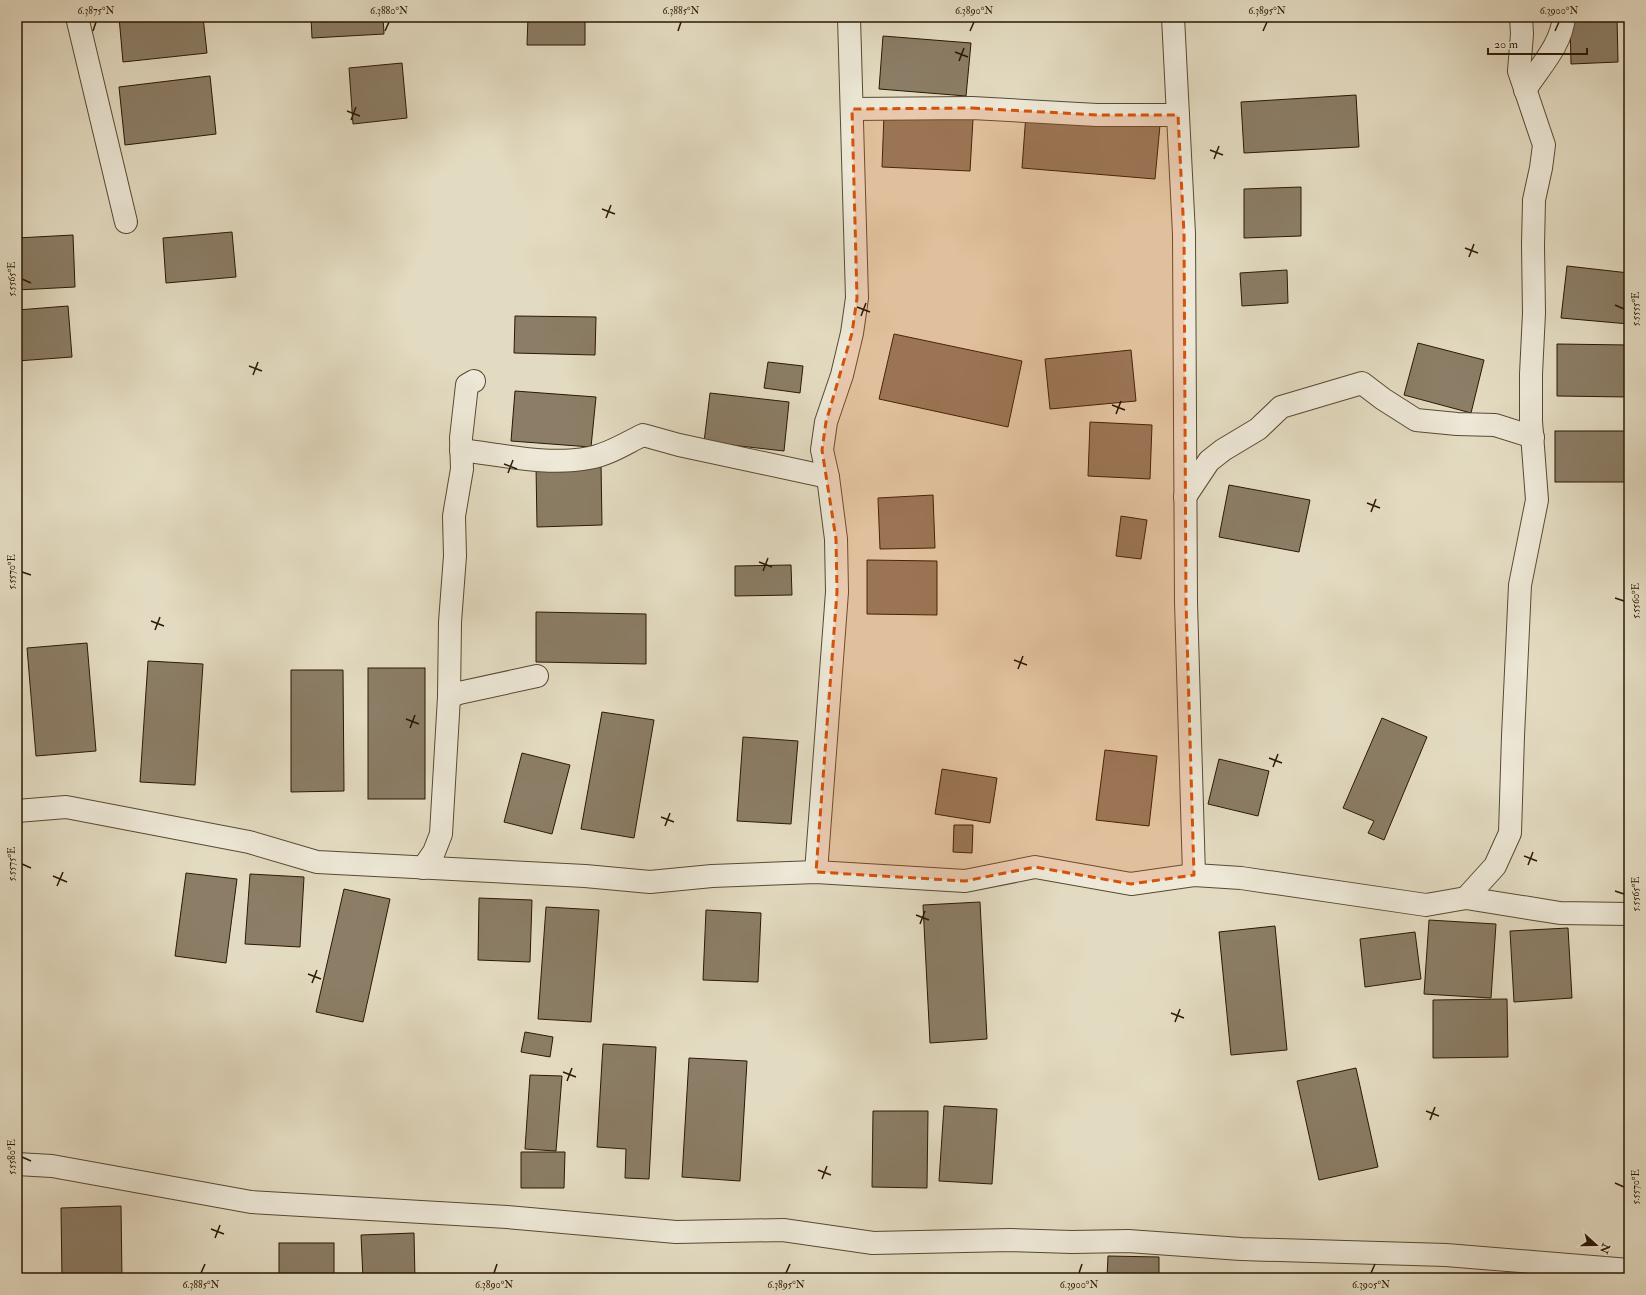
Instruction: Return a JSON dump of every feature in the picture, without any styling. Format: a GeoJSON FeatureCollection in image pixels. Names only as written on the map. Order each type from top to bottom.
{"type":"FeatureCollection","features":[{"type":"Feature","properties":{"kind":"street"},"geometry":{"type":"LineString","coordinates":[[77,17],[126,222]]}},
{"type":"Feature","properties":{"kind":"street"},"geometry":{"type":"LineString","coordinates":[[816,872],[837,592],[836,539],[828,478],[822,450],[826,422],[842,374],[852,333],[857,298],[849,17]]}},
{"type":"Feature","properties":{"kind":"street"},"geometry":{"type":"LineString","coordinates":[[1173,17],[1184,234],[1186,602],[1194,875]]}},
{"type":"Feature","properties":{"kind":"street"},"geometry":{"type":"LineString","coordinates":[[1466,898],[1495,866],[1510,834],[1512,736],[1520,585],[1537,500],[1532,437],[1531,374],[1534,313],[1532,276],[1534,200],[1542,168],[1544,145],[1519,71],[1522,34],[1521,17]]}},
{"type":"Feature","properties":{"kind":"street"},"geometry":{"type":"LineString","coordinates":[[1526,90],[1539,68],[1553,51],[1563,30],[1564,17]]}},
{"type":"Feature","properties":{"kind":"street"},"geometry":{"type":"LineString","coordinates":[[852,109],[972,108],[1097,115],[1178,115]]}},
{"type":"Feature","properties":{"kind":"street"},"geometry":{"type":"LineString","coordinates":[[423,868],[434,852],[441,834],[449,697],[450,622],[455,556],[454,516],[462,469],[460,438],[466,385],[474,380]]}},
{"type":"Feature","properties":{"kind":"street"},"geometry":{"type":"LineString","coordinates":[[1185,497],[1209,461],[1223,450],[1258,429],[1281,407],[1362,383],[1383,399],[1416,420],[1457,424],[1494,425],[1532,437]]}},
{"type":"Feature","properties":{"kind":"street"},"geometry":{"type":"LineString","coordinates":[[461,450],[556,461],[590,458],[613,450],[643,435],[679,445],[828,478]]}},
{"type":"Feature","properties":{"kind":"street"},"geometry":{"type":"LineString","coordinates":[[449,697],[459,693],[537,676]]}},
{"type":"Feature","properties":{"kind":"street"},"geometry":{"type":"LineString","coordinates":[[17,811],[66,808],[249,842],[317,862],[585,876],[650,882],[712,876],[816,872],[965,881],[1035,867],[1130,884],[1194,875],[1241,878],[1426,905],[1466,898],[1560,913],[1629,914]]}},
{"type":"Feature","properties":{"kind":"street"},"geometry":{"type":"LineString","coordinates":[[17,1164],[52,1166],[251,1202],[507,1217],[676,1232],[783,1230],[873,1243],[1010,1240],[1128,1242],[1241,1249],[1446,1255],[1629,1270]]}},
{"type":"Feature","properties":{"kind":"highlighted area"},"geometry":{"type":"Polygon","coordinates":[[[972,108],[1097,115],[1178,115],[1184,234],[1186,602],[1194,875],[1131,884],[1035,867],[965,881],[816,872],[837,592],[836,539],[822,450],[826,422],[852,333],[857,298],[852,109],[972,108]]]}},
{"type":"Feature","properties":{"kind":"building"},"geometry":{"type":"Polygon","coordinates":[[[119,17],[203,17],[207,53],[123,62],[119,17]]]}},
{"type":"Feature","properties":{"kind":"building"},"geometry":{"type":"Polygon","coordinates":[[[311,17],[383,17],[384,34],[312,38],[311,17]]]}},
{"type":"Feature","properties":{"kind":"building"},"geometry":{"type":"Polygon","coordinates":[[[528,17],[585,17],[585,45],[527,45],[528,17]]]}},
{"type":"Feature","properties":{"kind":"building"},"geometry":{"type":"Polygon","coordinates":[[[1570,17],[1617,17],[1618,62],[1571,64],[1570,17]]]}},
{"type":"Feature","properties":{"kind":"building"},"geometry":{"type":"Polygon","coordinates":[[[883,36],[971,43],[966,96],[879,89],[883,36]]]}},
{"type":"Feature","properties":{"kind":"building"},"geometry":{"type":"Polygon","coordinates":[[[402,63],[407,118],[353,124],[349,68],[402,63]]]}},
{"type":"Feature","properties":{"kind":"building"},"geometry":{"type":"Polygon","coordinates":[[[210,76],[216,134],[125,145],[119,87],[210,76]]]}},
{"type":"Feature","properties":{"kind":"building"},"geometry":{"type":"Polygon","coordinates":[[[1356,95],[1359,147],[1244,153],[1241,102],[1356,95]]]}},
{"type":"Feature","properties":{"kind":"building"},"geometry":{"type":"Polygon","coordinates":[[[884,114],[973,119],[970,171],[882,167],[884,114]]]}},
{"type":"Feature","properties":{"kind":"building"},"geometry":{"type":"Polygon","coordinates":[[[1026,114],[1160,125],[1155,179],[1022,168],[1026,114]]]}},
{"type":"Feature","properties":{"kind":"building"},"geometry":{"type":"Polygon","coordinates":[[[1301,187],[1301,236],[1244,238],[1244,189],[1301,187]]]}},
{"type":"Feature","properties":{"kind":"building"},"geometry":{"type":"Polygon","coordinates":[[[232,232],[236,277],[166,283],[163,238],[232,232]]]}},
{"type":"Feature","properties":{"kind":"building"},"geometry":{"type":"Polygon","coordinates":[[[73,235],[75,287],[17,290],[17,238],[73,235]]]}},
{"type":"Feature","properties":{"kind":"building"},"geometry":{"type":"Polygon","coordinates":[[[1567,266],[1629,273],[1629,324],[1561,318],[1567,266]]]}},
{"type":"Feature","properties":{"kind":"building"},"geometry":{"type":"Polygon","coordinates":[[[1287,270],[1288,303],[1242,306],[1240,273],[1287,270]]]}},
{"type":"Feature","properties":{"kind":"building"},"geometry":{"type":"Polygon","coordinates":[[[68,306],[72,357],[17,361],[17,310],[68,306]]]}},
{"type":"Feature","properties":{"kind":"building"},"geometry":{"type":"Polygon","coordinates":[[[515,316],[596,317],[595,355],[514,353],[515,316]]]}},
{"type":"Feature","properties":{"kind":"building"},"geometry":{"type":"Polygon","coordinates":[[[894,334],[1022,361],[1008,427],[879,399],[894,334]]]}},
{"type":"Feature","properties":{"kind":"building"},"geometry":{"type":"Polygon","coordinates":[[[1418,343],[1484,360],[1471,413],[1404,395],[1418,343]]]}},
{"type":"Feature","properties":{"kind":"building"},"geometry":{"type":"Polygon","coordinates":[[[1557,344],[1629,345],[1629,397],[1557,396],[1557,344]]]}},
{"type":"Feature","properties":{"kind":"building"},"geometry":{"type":"Polygon","coordinates":[[[1131,350],[1136,401],[1050,409],[1045,359],[1131,350]]]}},
{"type":"Feature","properties":{"kind":"building"},"geometry":{"type":"Polygon","coordinates":[[[768,362],[803,366],[800,393],[764,388],[768,362]]]}},
{"type":"Feature","properties":{"kind":"building"},"geometry":{"type":"Polygon","coordinates":[[[515,391],[596,397],[591,447],[511,441],[515,391]]]}},
{"type":"Feature","properties":{"kind":"building"},"geometry":{"type":"Polygon","coordinates":[[[710,393],[789,402],[784,451],[704,442],[710,393]]]}},
{"type":"Feature","properties":{"kind":"building"},"geometry":{"type":"Polygon","coordinates":[[[1090,422],[1152,425],[1150,479],[1088,476],[1090,422]]]}},
{"type":"Feature","properties":{"kind":"building"},"geometry":{"type":"Polygon","coordinates":[[[1555,431],[1629,431],[1629,482],[1555,482],[1555,431]]]}},
{"type":"Feature","properties":{"kind":"building"},"geometry":{"type":"Polygon","coordinates":[[[601,463],[602,525],[537,527],[536,465],[601,463]]]}},
{"type":"Feature","properties":{"kind":"building"},"geometry":{"type":"Polygon","coordinates":[[[1229,485],[1310,500],[1299,552],[1219,537],[1229,485]]]}},
{"type":"Feature","properties":{"kind":"building"},"geometry":{"type":"Polygon","coordinates":[[[933,495],[935,548],[880,549],[878,498],[933,495]]]}},
{"type":"Feature","properties":{"kind":"building"},"geometry":{"type":"Polygon","coordinates":[[[1121,516],[1147,520],[1141,559],[1116,556],[1121,516]]]}},
{"type":"Feature","properties":{"kind":"building"},"geometry":{"type":"Polygon","coordinates":[[[867,560],[937,561],[937,615],[867,614],[867,560]]]}},
{"type":"Feature","properties":{"kind":"building"},"geometry":{"type":"Polygon","coordinates":[[[791,565],[792,595],[735,596],[735,566],[791,565]]]}},
{"type":"Feature","properties":{"kind":"building"},"geometry":{"type":"Polygon","coordinates":[[[536,612],[646,614],[646,664],[536,662],[536,612]]]}},
{"type":"Feature","properties":{"kind":"building"},"geometry":{"type":"Polygon","coordinates":[[[87,643],[96,751],[36,756],[27,648],[87,643]]]}},
{"type":"Feature","properties":{"kind":"building"},"geometry":{"type":"Polygon","coordinates":[[[148,661],[203,664],[195,785],[140,782],[148,661]]]}},
{"type":"Feature","properties":{"kind":"building"},"geometry":{"type":"Polygon","coordinates":[[[368,668],[425,668],[425,799],[368,799],[368,668]]]}},
{"type":"Feature","properties":{"kind":"building"},"geometry":{"type":"Polygon","coordinates":[[[291,670],[343,670],[344,791],[291,792],[291,670]]]}},
{"type":"Feature","properties":{"kind":"building"},"geometry":{"type":"Polygon","coordinates":[[[602,712],[654,720],[634,838],[581,829],[602,712]]]}},
{"type":"Feature","properties":{"kind":"building"},"geometry":{"type":"Polygon","coordinates":[[[1382,718],[1427,737],[1384,840],[1368,833],[1374,821],[1343,808],[1382,718]]]}},
{"type":"Feature","properties":{"kind":"building"},"geometry":{"type":"Polygon","coordinates":[[[743,737],[798,741],[791,824],[737,821],[743,737]]]}},
{"type":"Feature","properties":{"kind":"building"},"geometry":{"type":"Polygon","coordinates":[[[1105,750],[1157,756],[1149,826],[1096,820],[1105,750]]]}},
{"type":"Feature","properties":{"kind":"building"},"geometry":{"type":"Polygon","coordinates":[[[522,753],[570,765],[552,834],[504,822],[522,753]]]}},
{"type":"Feature","properties":{"kind":"building"},"geometry":{"type":"Polygon","coordinates":[[[1219,759],[1269,771],[1258,816],[1208,804],[1219,759]]]}},
{"type":"Feature","properties":{"kind":"building"},"geometry":{"type":"Polygon","coordinates":[[[942,769],[997,778],[990,823],[935,814],[942,769]]]}},
{"type":"Feature","properties":{"kind":"building"},"geometry":{"type":"Polygon","coordinates":[[[954,825],[973,825],[972,853],[953,852],[954,825]]]}},
{"type":"Feature","properties":{"kind":"building"},"geometry":{"type":"Polygon","coordinates":[[[186,873],[237,879],[226,963],[175,956],[186,873]]]}},
{"type":"Feature","properties":{"kind":"building"},"geometry":{"type":"Polygon","coordinates":[[[250,874],[304,877],[300,947],[245,944],[250,874]]]}},
{"type":"Feature","properties":{"kind":"building"},"geometry":{"type":"Polygon","coordinates":[[[344,889],[390,899],[363,1022],[316,1012],[344,889]]]}},
{"type":"Feature","properties":{"kind":"building"},"geometry":{"type":"Polygon","coordinates":[[[479,898],[532,900],[530,962],[478,960],[479,898]]]}},
{"type":"Feature","properties":{"kind":"building"},"geometry":{"type":"Polygon","coordinates":[[[980,902],[987,1039],[930,1043],[923,905],[980,902]]]}},
{"type":"Feature","properties":{"kind":"building"},"geometry":{"type":"Polygon","coordinates":[[[546,907],[599,910],[591,1022],[538,1019],[546,907]]]}},
{"type":"Feature","properties":{"kind":"building"},"geometry":{"type":"Polygon","coordinates":[[[706,910],[761,913],[758,982],[703,980],[706,910]]]}},
{"type":"Feature","properties":{"kind":"building"},"geometry":{"type":"Polygon","coordinates":[[[1429,920],[1496,924],[1491,998],[1424,994],[1429,920]]]}},
{"type":"Feature","properties":{"kind":"building"},"geometry":{"type":"Polygon","coordinates":[[[1275,926],[1287,1050],[1231,1055],[1219,932],[1275,926]]]}},
{"type":"Feature","properties":{"kind":"building"},"geometry":{"type":"Polygon","coordinates":[[[1568,928],[1572,998],[1514,1002],[1510,931],[1568,928]]]}},
{"type":"Feature","properties":{"kind":"building"},"geometry":{"type":"Polygon","coordinates":[[[1415,932],[1421,979],[1365,987],[1360,939],[1415,932]]]}},
{"type":"Feature","properties":{"kind":"building"},"geometry":{"type":"Polygon","coordinates":[[[1507,999],[1508,1057],[1433,1058],[1433,1000],[1507,999]]]}},
{"type":"Feature","properties":{"kind":"building"},"geometry":{"type":"Polygon","coordinates":[[[525,1032],[553,1037],[550,1057],[521,1052],[525,1032]]]}},
{"type":"Feature","properties":{"kind":"building"},"geometry":{"type":"Polygon","coordinates":[[[603,1044],[656,1047],[649,1179],[625,1178],[626,1149],[597,1147],[603,1044]]]}},
{"type":"Feature","properties":{"kind":"building"},"geometry":{"type":"Polygon","coordinates":[[[689,1058],[747,1061],[740,1181],[682,1177],[689,1058]]]}},
{"type":"Feature","properties":{"kind":"building"},"geometry":{"type":"Polygon","coordinates":[[[1356,1068],[1378,1167],[1319,1180],[1297,1081],[1356,1068]]]}},
{"type":"Feature","properties":{"kind":"building"},"geometry":{"type":"Polygon","coordinates":[[[530,1075],[562,1076],[556,1151],[525,1149],[530,1075]]]}},
{"type":"Feature","properties":{"kind":"building"},"geometry":{"type":"Polygon","coordinates":[[[944,1106],[997,1109],[992,1184],[939,1181],[944,1106]]]}},
{"type":"Feature","properties":{"kind":"building"},"geometry":{"type":"Polygon","coordinates":[[[873,1111],[928,1111],[927,1188],[872,1187],[873,1111]]]}},
{"type":"Feature","properties":{"kind":"building"},"geometry":{"type":"Polygon","coordinates":[[[521,1152],[565,1152],[564,1188],[521,1188],[521,1152]]]}},
{"type":"Feature","properties":{"kind":"building"},"geometry":{"type":"Polygon","coordinates":[[[121,1206],[122,1278],[62,1278],[61,1208],[121,1206]]]}},
{"type":"Feature","properties":{"kind":"building"},"geometry":{"type":"Polygon","coordinates":[[[414,1233],[415,1278],[363,1278],[361,1235],[414,1233]]]}},
{"type":"Feature","properties":{"kind":"building"},"geometry":{"type":"Polygon","coordinates":[[[279,1243],[334,1243],[334,1278],[279,1278],[279,1243]]]}},
{"type":"Feature","properties":{"kind":"building"},"geometry":{"type":"Polygon","coordinates":[[[1108,1256],[1159,1257],[1159,1278],[1107,1278],[1108,1256]]]}}]}
